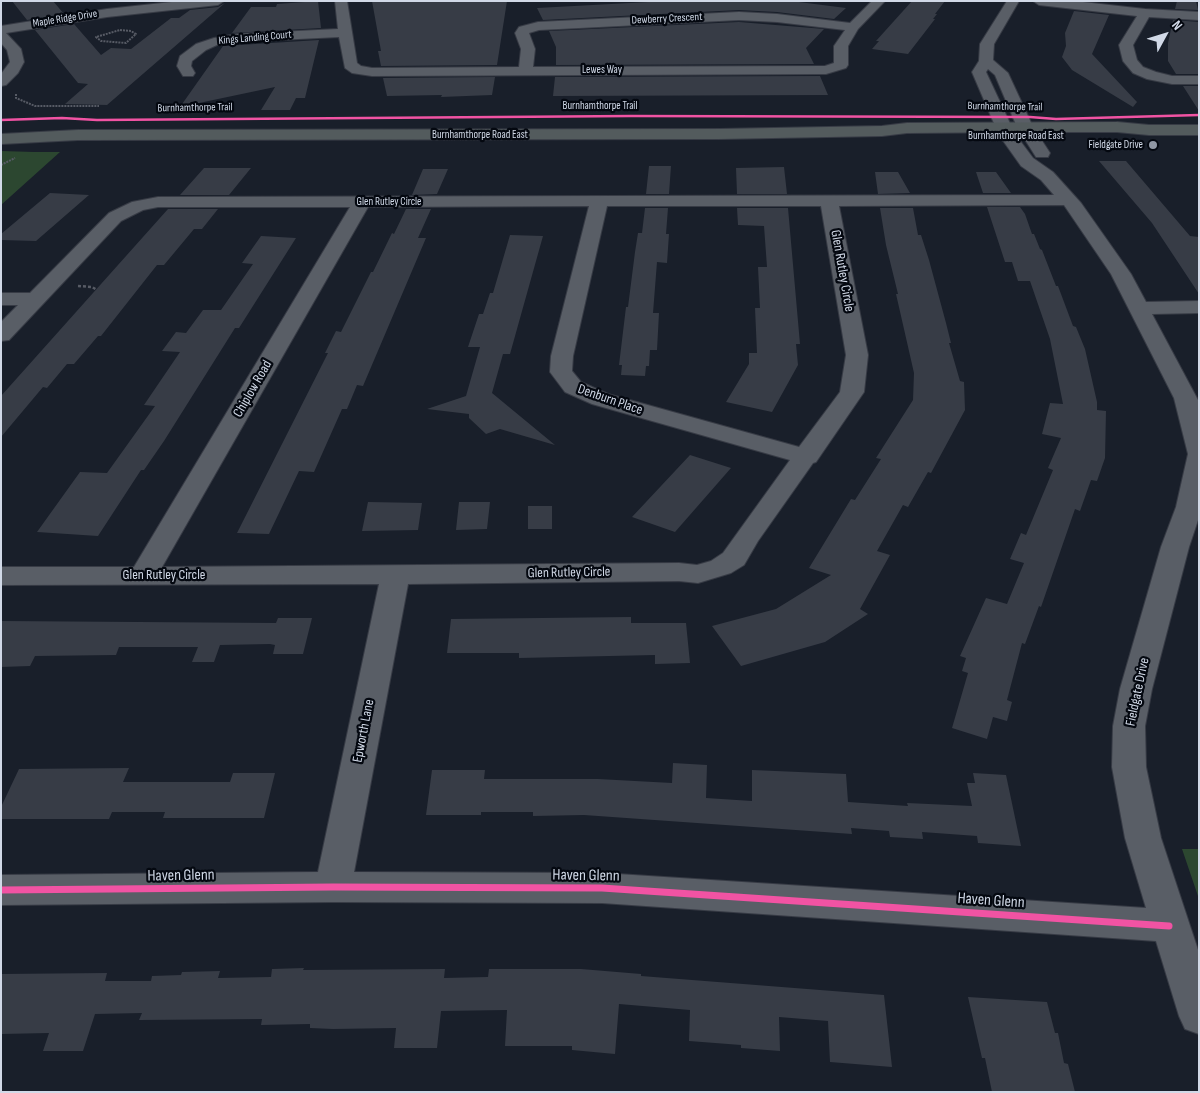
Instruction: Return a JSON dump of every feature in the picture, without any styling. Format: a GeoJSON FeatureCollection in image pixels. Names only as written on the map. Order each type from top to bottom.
{"type":"FeatureCollection","features":[{"type":"Feature","properties":{"kind":"main road","name":"Burnhamthorpe Road East"},"geometry":{"type":"LineString","coordinates":[[1,139],[78,135],[699,134],[882,131],[912,136],[1004,131],[1125,135],[1149,130],[1199,130]]}},
{"type":"Feature","properties":{"kind":"main road","name":"Burnhamthorpe Road East"},"geometry":{"type":"LineString","coordinates":[[1,131],[34,131],[78,135]]}},
{"type":"Feature","properties":{"kind":"street","name":"Maple Ridge Drive"},"geometry":{"type":"LineString","coordinates":[[1,30],[142,5],[218,1]]}},
{"type":"Feature","properties":{"kind":"street","name":"Lewes Way"},"geometry":{"type":"LineString","coordinates":[[341,1],[350,65],[361,71],[826,70],[841,65],[842,46],[854,27],[879,1]]}},
{"type":"Feature","properties":{"kind":"street"},"geometry":{"type":"LineString","coordinates":[[1013,1],[987,44],[986,62],[978,72],[1004,131],[1027,162],[1047,176],[1069,200],[1121,274],[1186,398],[1199,452]]}},
{"type":"Feature","properties":{"kind":"street"},"geometry":{"type":"LineString","coordinates":[[1039,1],[1145,13],[1199,16]]}},
{"type":"Feature","properties":{"kind":"street"},"geometry":{"type":"LineString","coordinates":[[1145,13],[1126,45],[1130,60],[1138,70],[1152,76],[1172,80],[1199,80]]}},
{"type":"Feature","properties":{"kind":"street","name":"Dewberry Crescent"},"geometry":{"type":"LineString","coordinates":[[526,70],[528,49],[522,33],[528,28],[538,26],[739,16],[777,18],[854,27]]}},
{"type":"Feature","properties":{"kind":"street","name":"Kings Landing Court"},"geometry":{"type":"LineString","coordinates":[[188,73],[184,66],[185,59],[201,47],[214,42],[237,38],[345,33]]}},
{"type":"Feature","properties":{"kind":"street"},"geometry":{"type":"LineString","coordinates":[[1,35],[14,49],[16,59],[13,70],[1,82]]}},
{"type":"Feature","properties":{"kind":"street"},"geometry":{"type":"LineString","coordinates":[[1,60],[16,59]]}},
{"type":"Feature","properties":{"kind":"street"},"geometry":{"type":"LineString","coordinates":[[986,62],[1001,73],[1028,131],[1047,162],[1047,176]]}},
{"type":"Feature","properties":{"kind":"street","name":"Glen Rutley Circle"},"geometry":{"type":"LineString","coordinates":[[1,576],[395,576],[680,572],[698,574],[721,567],[734,559],[745,540],[852,392],[856,355],[829,200]]}},
{"type":"Feature","properties":{"kind":"street","name":"Glen Rutley Circle"},"geometry":{"type":"LineString","coordinates":[[1,336],[115,217],[138,206],[158,202],[1069,200]]}},
{"type":"Feature","properties":{"kind":"street","name":"Denburn Place"},"geometry":{"type":"LineString","coordinates":[[599,201],[562,356],[561,372],[573,387],[600,400],[806,457]]}},
{"type":"Feature","properties":{"kind":"street","name":"Chiplow Road"},"geometry":{"type":"LineString","coordinates":[[143,575],[362,202]]}},
{"type":"Feature","properties":{"kind":"street"},"geometry":{"type":"LineString","coordinates":[[1,299],[37,299]]}},
{"type":"Feature","properties":{"kind":"street"},"geometry":{"type":"LineString","coordinates":[[1139,308],[1199,307]]}},
{"type":"Feature","properties":{"kind":"street","name":"Fieldgate Drive"},"geometry":{"type":"LineString","coordinates":[[1199,456],[1190,508],[1175,547],[1136,689],[1129,726],[1129,767],[1142,838],[1199,1016]]}},
{"type":"Feature","properties":{"kind":"street","name":"Epworth Lane"},"geometry":{"type":"LineString","coordinates":[[333,887],[395,576]]}},
{"type":"Feature","properties":{"kind":"street","name":"Haven Glenn"},"geometry":{"type":"LineString","coordinates":[[1,890],[333,887],[602,888],[1169,926]]}},
{"type":"Feature","properties":{"kind":"path"},"geometry":{"type":"LineString","coordinates":[[120,30],[135,32],[136,34],[126,44],[101,41],[96,37],[120,30]]}},
{"type":"Feature","properties":{"kind":"path"},"geometry":{"type":"LineString","coordinates":[[17,90],[16,98],[35,106],[99,106]]}},
{"type":"Feature","properties":{"kind":"path"},"geometry":{"type":"LineString","coordinates":[[74,286],[92,287],[97,290]]}},
{"type":"Feature","properties":{"kind":"green space"},"geometry":{"type":"Polygon","coordinates":[[[1,151],[34,152],[60,152],[1,205],[1,151]]]}},
{"type":"Feature","properties":{"kind":"green space"},"geometry":{"type":"Polygon","coordinates":[[[1182,849],[1199,849],[1199,899],[1182,849]]]}},
{"type":"Feature","properties":{"kind":"building"},"geometry":{"type":"Polygon","coordinates":[[[12,1],[53,1],[64,14],[27,20],[12,1]]]}},
{"type":"Feature","properties":{"kind":"building"},"geometry":{"type":"Polygon","coordinates":[[[318,1],[321,28],[232,33],[251,7],[276,7],[277,4],[318,1]]]}},
{"type":"Feature","properties":{"kind":"building"},"geometry":{"type":"Polygon","coordinates":[[[372,1],[507,1],[497,65],[381,66],[378,51],[381,51],[372,1]]]}},
{"type":"Feature","properties":{"kind":"building"},"geometry":{"type":"Polygon","coordinates":[[[667,1],[791,1],[846,8],[834,19],[777,12],[739,10],[543,20],[537,8],[667,1]]]}},
{"type":"Feature","properties":{"kind":"building"},"geometry":{"type":"Polygon","coordinates":[[[912,1],[945,1],[935,14],[937,14],[933,19],[935,19],[908,54],[872,49],[879,41],[876,41],[912,1]]]}},
{"type":"Feature","properties":{"kind":"building"},"geometry":{"type":"Polygon","coordinates":[[[1177,1],[1196,1],[1198,10],[1175,9],[1177,1]]]}},
{"type":"Feature","properties":{"kind":"building"},"geometry":{"type":"Polygon","coordinates":[[[225,3],[107,105],[65,104],[88,84],[78,83],[35,30],[74,24],[101,55],[111,48],[131,49],[171,18],[179,18],[190,10],[218,7],[225,3]]]}},
{"type":"Feature","properties":{"kind":"building"},"geometry":{"type":"Polygon","coordinates":[[[1074,11],[1109,15],[1092,54],[1137,102],[1133,107],[1072,70],[1062,57],[1066,46],[1065,33],[1074,11]]]}},
{"type":"Feature","properties":{"kind":"building"},"geometry":{"type":"Polygon","coordinates":[[[1173,20],[1199,22],[1199,74],[1176,74],[1168,61],[1168,43],[1173,20]]]}},
{"type":"Feature","properties":{"kind":"building"},"geometry":{"type":"Polygon","coordinates":[[[739,22],[824,29],[806,48],[814,64],[556,65],[556,47],[549,31],[739,22]]]}},
{"type":"Feature","properties":{"kind":"building"},"geometry":{"type":"Polygon","coordinates":[[[319,40],[305,98],[296,98],[290,110],[261,110],[275,87],[180,107],[223,46],[319,40]]]}},
{"type":"Feature","properties":{"kind":"building"},"geometry":{"type":"Polygon","coordinates":[[[820,76],[828,95],[553,96],[555,77],[820,76]]]}},
{"type":"Feature","properties":{"kind":"building"},"geometry":{"type":"Polygon","coordinates":[[[495,77],[492,95],[441,97],[442,95],[387,96],[383,78],[495,77]]]}},
{"type":"Feature","properties":{"kind":"building"},"geometry":{"type":"Polygon","coordinates":[[[1183,86],[1199,86],[1199,111],[1183,86]]]}},
{"type":"Feature","properties":{"kind":"building"},"geometry":{"type":"Polygon","coordinates":[[[1099,161],[1126,161],[1190,236],[1199,237],[1199,294],[1152,223],[1099,161]]]}},
{"type":"Feature","properties":{"kind":"building"},"geometry":{"type":"Polygon","coordinates":[[[649,166],[671,166],[669,194],[646,194],[649,166]]]}},
{"type":"Feature","properties":{"kind":"building"},"geometry":{"type":"Polygon","coordinates":[[[784,167],[787,194],[737,194],[736,168],[784,167]]]}},
{"type":"Feature","properties":{"kind":"building"},"geometry":{"type":"Polygon","coordinates":[[[204,168],[251,168],[229,195],[180,195],[204,168]]]}},
{"type":"Feature","properties":{"kind":"building"},"geometry":{"type":"Polygon","coordinates":[[[423,169],[448,169],[437,194],[412,195],[423,169]]]}},
{"type":"Feature","properties":{"kind":"building"},"geometry":{"type":"Polygon","coordinates":[[[875,172],[898,172],[910,193],[878,194],[875,172]]]}},
{"type":"Feature","properties":{"kind":"building"},"geometry":{"type":"Polygon","coordinates":[[[976,172],[996,172],[1011,193],[983,193],[976,172]]]}},
{"type":"Feature","properties":{"kind":"building"},"geometry":{"type":"Polygon","coordinates":[[[50,193],[89,195],[36,241],[1,240],[1,234],[50,193]]]}},
{"type":"Feature","properties":{"kind":"building"},"geometry":{"type":"Polygon","coordinates":[[[987,207],[1020,207],[1025,214],[1032,234],[1034,234],[1042,250],[1073,326],[1076,327],[1085,349],[1097,402],[1097,410],[1106,411],[1105,458],[1097,481],[1091,480],[1080,511],[1075,509],[1041,607],[1039,606],[1025,644],[1022,643],[1007,700],[1012,702],[1007,721],[993,717],[987,739],[952,728],[968,673],[962,671],[966,658],[960,656],[986,598],[1007,604],[1024,563],[1010,559],[1021,533],[1026,535],[1053,470],[1048,468],[1061,438],[1042,434],[1050,403],[1063,404],[1050,339],[1030,281],[1018,281],[1012,262],[1005,262],[987,207]]]}},
{"type":"Feature","properties":{"kind":"building"},"geometry":{"type":"Polygon","coordinates":[[[645,208],[668,208],[666,234],[669,234],[667,263],[657,262],[653,313],[659,313],[657,350],[650,350],[649,366],[646,366],[645,376],[621,375],[622,365],[619,365],[626,307],[628,307],[638,233],[642,233],[645,208]]]}},
{"type":"Feature","properties":{"kind":"building"},"geometry":{"type":"Polygon","coordinates":[[[737,208],[788,208],[800,344],[796,344],[798,365],[772,412],[726,402],[749,364],[749,353],[757,353],[755,308],[760,308],[758,267],[767,267],[764,226],[738,225],[737,208]]]}},
{"type":"Feature","properties":{"kind":"building"},"geometry":{"type":"Polygon","coordinates":[[[880,208],[913,208],[918,235],[921,235],[929,260],[960,381],[964,382],[965,410],[931,473],[928,472],[908,507],[903,505],[877,551],[890,555],[860,609],[868,614],[825,642],[741,666],[712,626],[776,609],[831,575],[809,568],[851,499],[855,500],[881,459],[876,458],[913,400],[914,373],[896,294],[898,294],[886,245],[880,208]]]}},
{"type":"Feature","properties":{"kind":"building"},"geometry":{"type":"Polygon","coordinates":[[[168,209],[218,209],[202,229],[194,229],[164,265],[157,265],[101,336],[98,336],[74,364],[67,364],[47,388],[43,387],[1,437],[1,396],[168,209]]]}},
{"type":"Feature","properties":{"kind":"building"},"geometry":{"type":"Polygon","coordinates":[[[406,209],[431,209],[418,238],[426,238],[363,386],[357,385],[347,409],[342,409],[314,472],[299,471],[269,534],[237,533],[328,353],[325,353],[336,331],[341,332],[371,272],[373,272],[406,209]]]}},
{"type":"Feature","properties":{"kind":"building"},"geometry":{"type":"Polygon","coordinates":[[[510,235],[543,236],[510,354],[503,354],[492,393],[555,445],[500,429],[486,434],[469,418],[469,414],[427,409],[466,396],[480,347],[468,347],[479,314],[483,314],[490,293],[493,293],[510,235]]]}},
{"type":"Feature","properties":{"kind":"building"},"geometry":{"type":"Polygon","coordinates":[[[261,236],[296,238],[239,328],[235,328],[164,441],[144,470],[141,470],[98,536],[37,532],[80,472],[107,473],[155,406],[144,405],[180,352],[162,351],[176,332],[186,333],[203,310],[221,310],[253,264],[242,263],[261,236]]]}},
{"type":"Feature","properties":{"kind":"building"},"geometry":{"type":"Polygon","coordinates":[[[690,455],[731,468],[675,532],[632,517],[690,455]]]}},
{"type":"Feature","properties":{"kind":"building"},"geometry":{"type":"Polygon","coordinates":[[[368,502],[422,503],[418,530],[362,531],[368,502]]]}},
{"type":"Feature","properties":{"kind":"building"},"geometry":{"type":"Polygon","coordinates":[[[459,502],[490,502],[487,529],[456,530],[459,502]]]}},
{"type":"Feature","properties":{"kind":"building"},"geometry":{"type":"Polygon","coordinates":[[[528,506],[552,506],[552,529],[528,529],[528,506]]]}},
{"type":"Feature","properties":{"kind":"building"},"geometry":{"type":"Polygon","coordinates":[[[631,617],[631,623],[686,623],[690,663],[655,664],[655,655],[519,658],[519,653],[447,653],[451,619],[631,617]]]}},
{"type":"Feature","properties":{"kind":"building"},"geometry":{"type":"Polygon","coordinates":[[[278,618],[312,618],[303,654],[273,654],[275,645],[270,644],[220,645],[214,662],[192,662],[198,647],[119,647],[116,655],[35,656],[30,666],[1,667],[1,621],[276,623],[278,618]]]}},
{"type":"Feature","properties":{"kind":"building"},"geometry":{"type":"Polygon","coordinates":[[[673,763],[707,765],[706,798],[752,801],[752,770],[846,774],[848,802],[908,806],[907,803],[972,806],[967,783],[975,783],[973,773],[1006,775],[1021,846],[978,843],[977,836],[922,832],[923,839],[890,837],[889,831],[851,828],[852,834],[584,815],[533,816],[533,812],[481,812],[481,815],[426,815],[432,770],[485,770],[484,779],[598,779],[672,783],[673,763]]]}},
{"type":"Feature","properties":{"kind":"building"},"geometry":{"type":"Polygon","coordinates":[[[129,768],[123,782],[230,782],[233,773],[275,773],[264,818],[163,818],[165,812],[112,812],[109,819],[1,819],[1,807],[19,769],[129,768]]]}},
{"type":"Feature","properties":{"kind":"building"},"geometry":{"type":"Polygon","coordinates":[[[304,968],[303,970],[445,969],[444,978],[488,977],[489,969],[581,969],[641,974],[641,976],[884,995],[892,1067],[830,1062],[828,1021],[779,1017],[780,1051],[741,1048],[741,1045],[689,1041],[690,1010],[619,1004],[615,1054],[572,1050],[572,1046],[505,1046],[507,1010],[441,1011],[437,1048],[394,1048],[396,1028],[333,1029],[310,1028],[310,1024],[261,1025],[262,1019],[139,1020],[142,1013],[95,1014],[83,1051],[43,1051],[49,1033],[1,1034],[1,974],[107,973],[105,981],[151,981],[152,976],[181,975],[182,972],[220,971],[218,978],[271,977],[272,969],[304,968]]]}},
{"type":"Feature","properties":{"kind":"building"},"geometry":{"type":"Polygon","coordinates":[[[968,997],[1047,1002],[1055,1033],[1058,1033],[1064,1063],[1068,1064],[1075,1092],[992,1092],[985,1058],[982,1058],[968,997]]]}},
{"type":"Feature","properties":{"kind":"cycle path","name":"Burnhamthorpe Trail"},"geometry":{"type":"LineString","coordinates":[[1,120],[62,118],[97,120],[631,116],[1030,117],[1056,119],[1199,115]]}},
{"type":"Feature","properties":{"kind":"cycle path"},"geometry":{"type":"LineString","coordinates":[[1,890],[333,887],[602,888],[1169,926]]}},
{"type":"Feature","properties":{"kind":"place","name":"Fieldgate Drive"},"geometry":{"type":"Point","coordinates":[1153,145]}}]}
